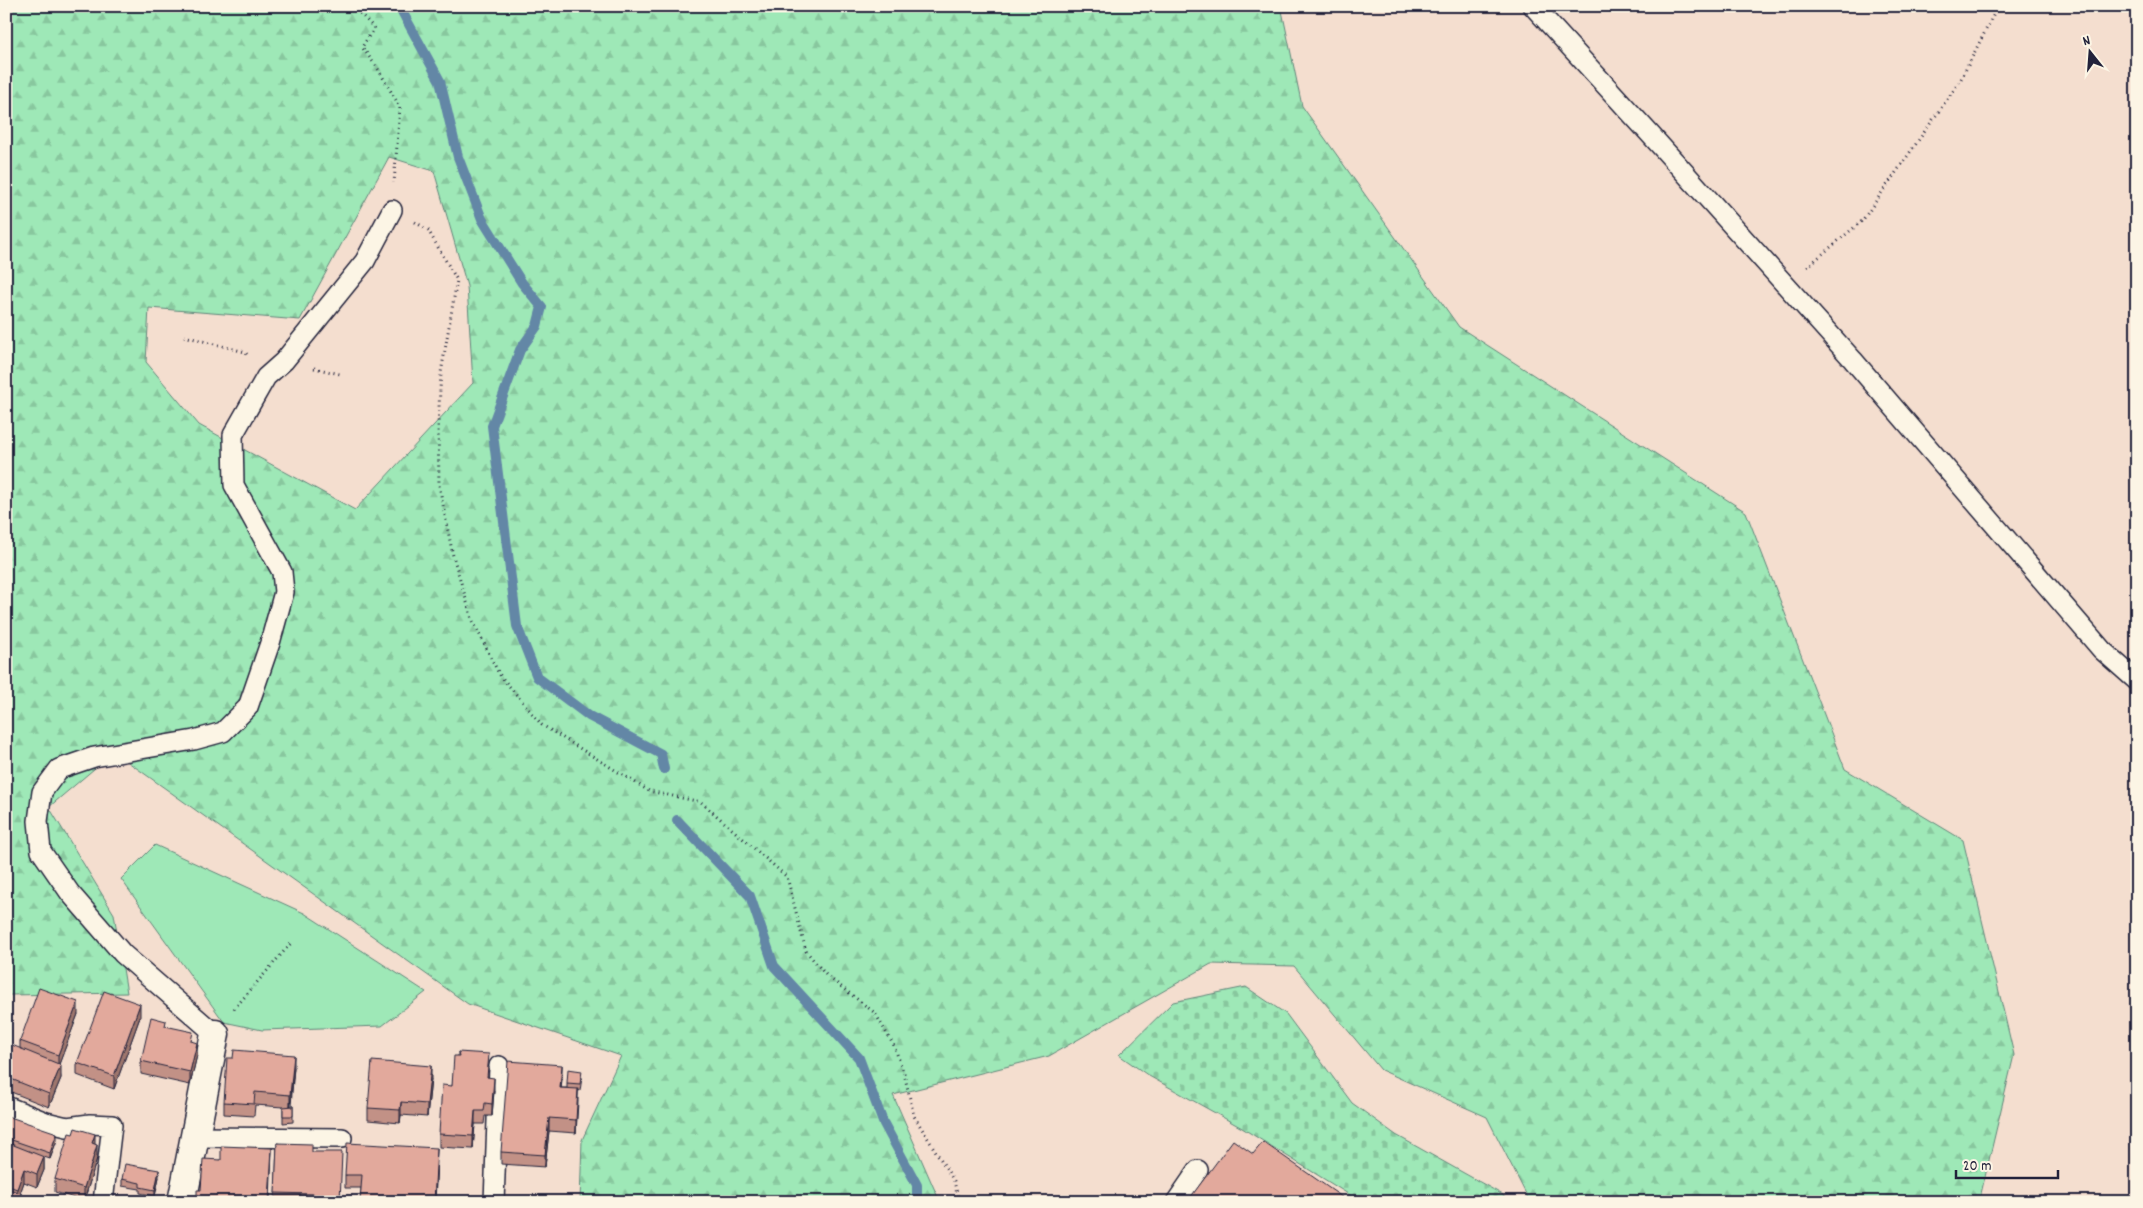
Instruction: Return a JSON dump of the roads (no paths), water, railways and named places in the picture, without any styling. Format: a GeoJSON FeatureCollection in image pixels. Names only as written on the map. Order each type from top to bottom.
{"type":"FeatureCollection","features":[{"type":"Feature","properties":{"kind":"street"},"geometry":{"type":"LineString","coordinates":[[182,1202],[215,1034]]}},
{"type":"Feature","properties":{"kind":"lane"},"geometry":{"type":"LineString","coordinates":[[1532,6],[1650,133],[1785,284],[2102,650],[2137,681]]}},
{"type":"Feature","properties":{"kind":"lane"},"geometry":{"type":"LineString","coordinates":[[215,1034],[123,954],[70,893],[41,851],[38,821],[42,792],[59,769],[94,757],[194,740],[223,732],[248,707],[270,643],[284,592],[282,572],[234,485],[233,435],[266,377],[284,361],[365,261],[392,210]]}},
{"type":"Feature","properties":{"kind":"lane"},"geometry":{"type":"LineString","coordinates":[[494,1202],[499,1066]]}},
{"type":"Feature","properties":{"kind":"lane"},"geometry":{"type":"LineString","coordinates":[[6,1106],[46,1122],[66,1127],[90,1124],[112,1125],[104,1202]]}},
{"type":"Feature","properties":{"kind":"lane"},"geometry":{"type":"LineString","coordinates":[[194,1137],[342,1138]]}},
{"type":"Feature","properties":{"kind":"lane"},"geometry":{"type":"LineString","coordinates":[[1176,1202],[1198,1170]]}},
{"type":"Feature","properties":{"kind":"waterway"},"geometry":{"type":"LineString","coordinates":[[399,6],[440,81],[458,157],[482,219],[522,283],[542,307],[537,326],[520,350],[492,426],[517,626],[537,677],[589,716],[661,754],[664,769]]}},
{"type":"Feature","properties":{"kind":"waterway"},"geometry":{"type":"LineString","coordinates":[[677,820],[750,896],[774,966],[859,1058],[883,1122],[917,1185],[917,1202]]}}]}
